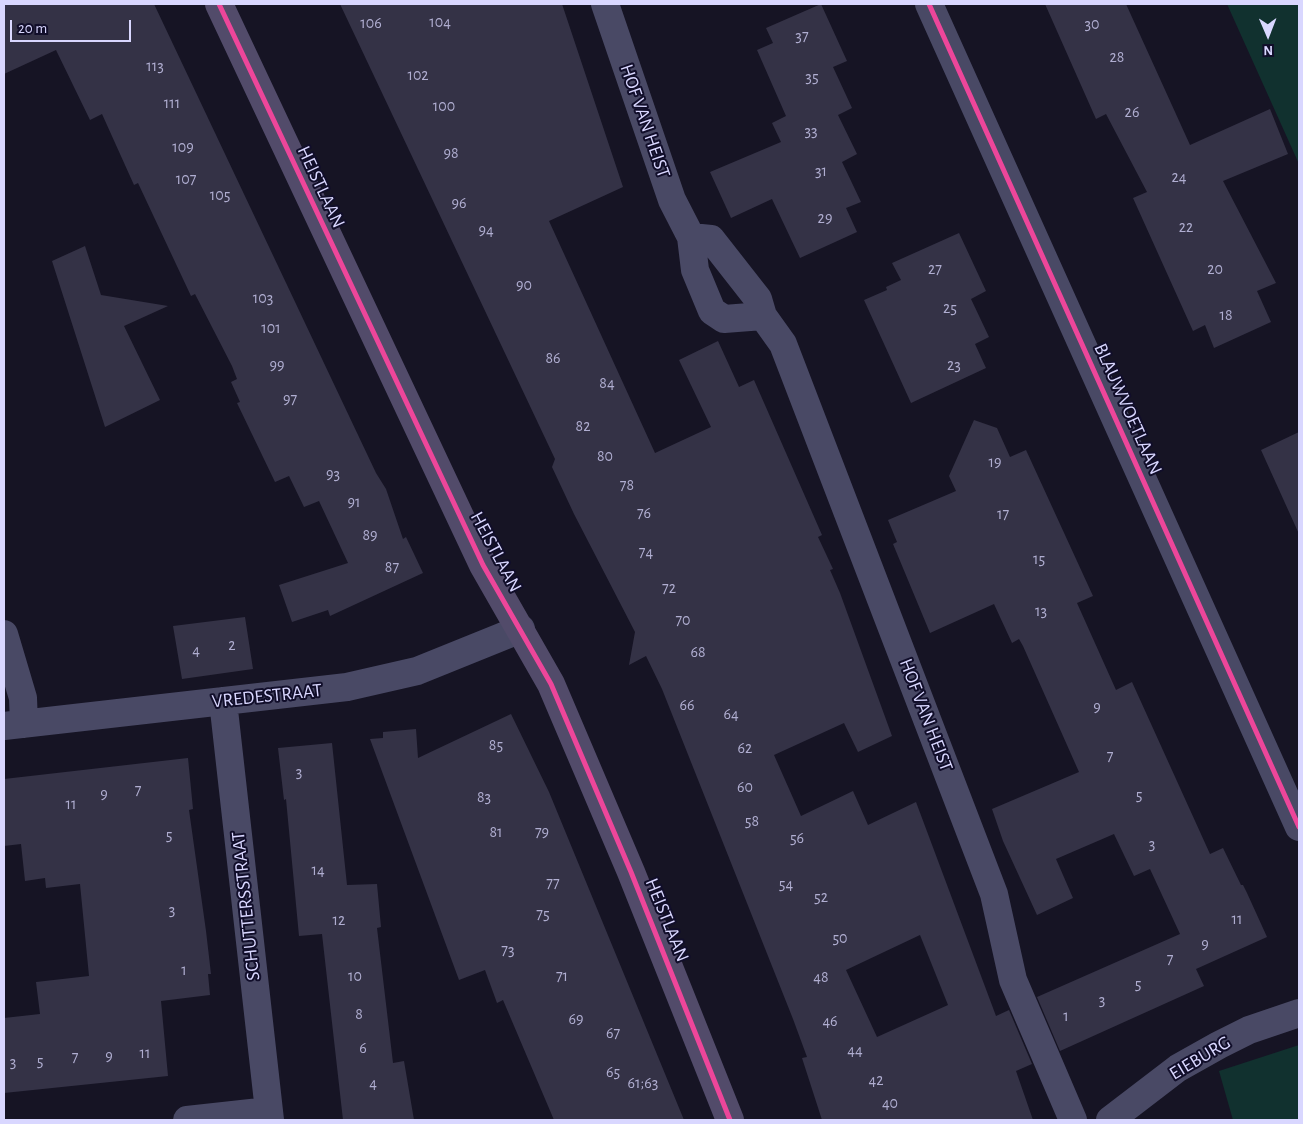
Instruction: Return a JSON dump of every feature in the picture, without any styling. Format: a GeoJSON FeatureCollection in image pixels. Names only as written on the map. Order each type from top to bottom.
{"type":"FeatureCollection","features":[{"type":"Feature","properties":{"kind":"main road","name":"HEISTLAAN"},"geometry":{"type":"LineString","coordinates":[[218,4],[483,565],[551,684],[631,872],[730,1120]]}},
{"type":"Feature","properties":{"kind":"street","name":"HOF VAN HEIST"},"geometry":{"type":"LineString","coordinates":[[606,4],[672,200],[691,237],[711,239],[758,298],[763,316],[783,344],[994,894],[1013,980],[1073,1120]]}},
{"type":"Feature","properties":{"kind":"street","name":"BLAUWVOETLAAN"},"geometry":{"type":"LineString","coordinates":[[929,4],[1299,827]]}},
{"type":"Feature","properties":{"kind":"street"},"geometry":{"type":"LineString","coordinates":[[691,237],[695,270],[712,311],[724,320],[763,316]]}},
{"type":"Feature","properties":{"kind":"street","name":"VREDESTRAAT"},"geometry":{"type":"LineString","coordinates":[[14,725],[347,687],[417,670],[521,629]]}},
{"type":"Feature","properties":{"kind":"street"},"geometry":{"type":"LineString","coordinates":[[4,634],[23,698],[14,725]]}},
{"type":"Feature","properties":{"kind":"street","name":"SCHUTTERSSTRAAT"},"geometry":{"type":"LineString","coordinates":[[223,701],[269,1116]]}},
{"type":"Feature","properties":{"kind":"street","name":"EIEBURG"},"geometry":{"type":"LineString","coordinates":[[1110,1120],[1178,1068],[1249,1030],[1299,1013]]}},
{"type":"Feature","properties":{"kind":"street"},"geometry":{"type":"LineString","coordinates":[[187,1120],[269,1116]]}},
{"type":"Feature","properties":{"kind":"green space"},"geometry":{"type":"Polygon","coordinates":[[[1227,4],[1299,4],[1299,164],[1227,4]]]}},
{"type":"Feature","properties":{"kind":"green space"},"geometry":{"type":"Polygon","coordinates":[[[1299,1045],[1299,1120],[1233,1120],[1219,1071],[1299,1045]]]}},
{"type":"Feature","properties":{"kind":"building"},"geometry":{"type":"Polygon","coordinates":[[[4,4],[154,4],[376,473],[386,489],[403,539],[406,537],[423,573],[330,616],[328,610],[292,622],[279,585],[348,563],[319,501],[304,507],[289,476],[275,482],[237,403],[240,402],[231,382],[237,379],[232,366],[195,294],[191,296],[138,183],[134,185],[102,114],[90,120],[56,50],[4,74],[4,4]]]}},
{"type":"Feature","properties":{"kind":"building"},"geometry":{"type":"Polygon","coordinates":[[[340,4],[562,4],[623,187],[549,221],[655,453],[711,427],[679,360],[718,341],[739,387],[754,380],[822,535],[818,537],[833,569],[830,570],[892,736],[858,752],[844,723],[774,755],[801,816],[853,791],[868,825],[916,802],[996,1016],[1009,1010],[1032,1064],[1016,1071],[1033,1120],[822,1120],[802,1058],[807,1057],[793,1019],[662,689],[646,656],[629,665],[635,632],[552,467],[555,459],[340,4]],[[920,935],[846,970],[877,1037],[948,1005],[920,935]]]}},
{"type":"Feature","properties":{"kind":"building"},"geometry":{"type":"Polygon","coordinates":[[[821,4],[847,61],[833,67],[852,108],[838,115],[857,154],[842,162],[861,202],[846,208],[857,232],[800,258],[772,199],[731,218],[710,172],[781,142],[772,123],[786,116],[757,50],[773,43],[766,28],[821,4]]]}},
{"type":"Feature","properties":{"kind":"building"},"geometry":{"type":"Polygon","coordinates":[[[1045,4],[1126,4],[1190,145],[1270,109],[1288,154],[1223,181],[1276,283],[1257,291],[1271,322],[1214,348],[1205,325],[1193,331],[1133,198],[1147,192],[1106,114],[1096,119],[1045,4]]]}},
{"type":"Feature","properties":{"kind":"building"},"geometry":{"type":"Polygon","coordinates":[[[959,233],[986,291],[971,299],[989,337],[975,344],[986,368],[911,403],[864,300],[887,290],[886,287],[901,280],[892,263],[959,233]]]}},
{"type":"Feature","properties":{"kind":"building"},"geometry":{"type":"Polygon","coordinates":[[[85,246],[101,295],[168,306],[124,326],[160,400],[105,427],[52,261],[85,246]]]}},
{"type":"Feature","properties":{"kind":"building"},"geometry":{"type":"Polygon","coordinates":[[[974,420],[997,428],[1010,457],[1026,450],[1093,596],[1077,603],[1116,690],[1132,682],[1210,854],[1223,848],[1241,885],[1243,885],[1247,893],[1267,937],[1196,969],[1204,986],[1060,1051],[1037,997],[1180,934],[1150,869],[1134,876],[1114,834],[1056,859],[1073,898],[1037,915],[1003,841],[992,809],[1079,772],[1023,646],[1019,639],[1012,643],[994,604],[930,633],[893,544],[897,542],[888,520],[956,491],[949,476],[974,420]]]}},
{"type":"Feature","properties":{"kind":"building"},"geometry":{"type":"Polygon","coordinates":[[[1299,432],[1299,534],[1261,450],[1299,432]]]}},
{"type":"Feature","properties":{"kind":"building"},"geometry":{"type":"Polygon","coordinates":[[[245,617],[253,669],[182,679],[173,626],[245,617]]]}},
{"type":"Feature","properties":{"kind":"building"},"geometry":{"type":"Polygon","coordinates":[[[511,714],[549,792],[684,1120],[554,1120],[503,1000],[497,1003],[485,970],[459,980],[370,739],[383,738],[383,732],[416,729],[418,758],[511,714]]]}},
{"type":"Feature","properties":{"kind":"building"},"geometry":{"type":"Polygon","coordinates":[[[332,743],[347,885],[377,884],[381,927],[377,928],[393,1063],[404,1061],[414,1120],[343,1120],[322,934],[299,936],[286,799],[284,800],[278,748],[332,743]]]}},
{"type":"Feature","properties":{"kind":"building"},"geometry":{"type":"Polygon","coordinates":[[[188,758],[193,809],[189,810],[211,974],[208,974],[210,995],[161,1001],[168,1076],[4,1093],[4,1018],[40,1014],[36,982],[89,976],[80,884],[46,888],[45,878],[25,881],[21,844],[4,846],[4,779],[188,758]]]}},
{"type":"Feature","properties":{"kind":"cycle path"},"geometry":{"type":"LineString","coordinates":[[219,4],[483,565],[551,684],[631,872],[730,1120]]}},
{"type":"Feature","properties":{"kind":"cycle path"},"geometry":{"type":"LineString","coordinates":[[929,4],[1299,827]]}}]}
